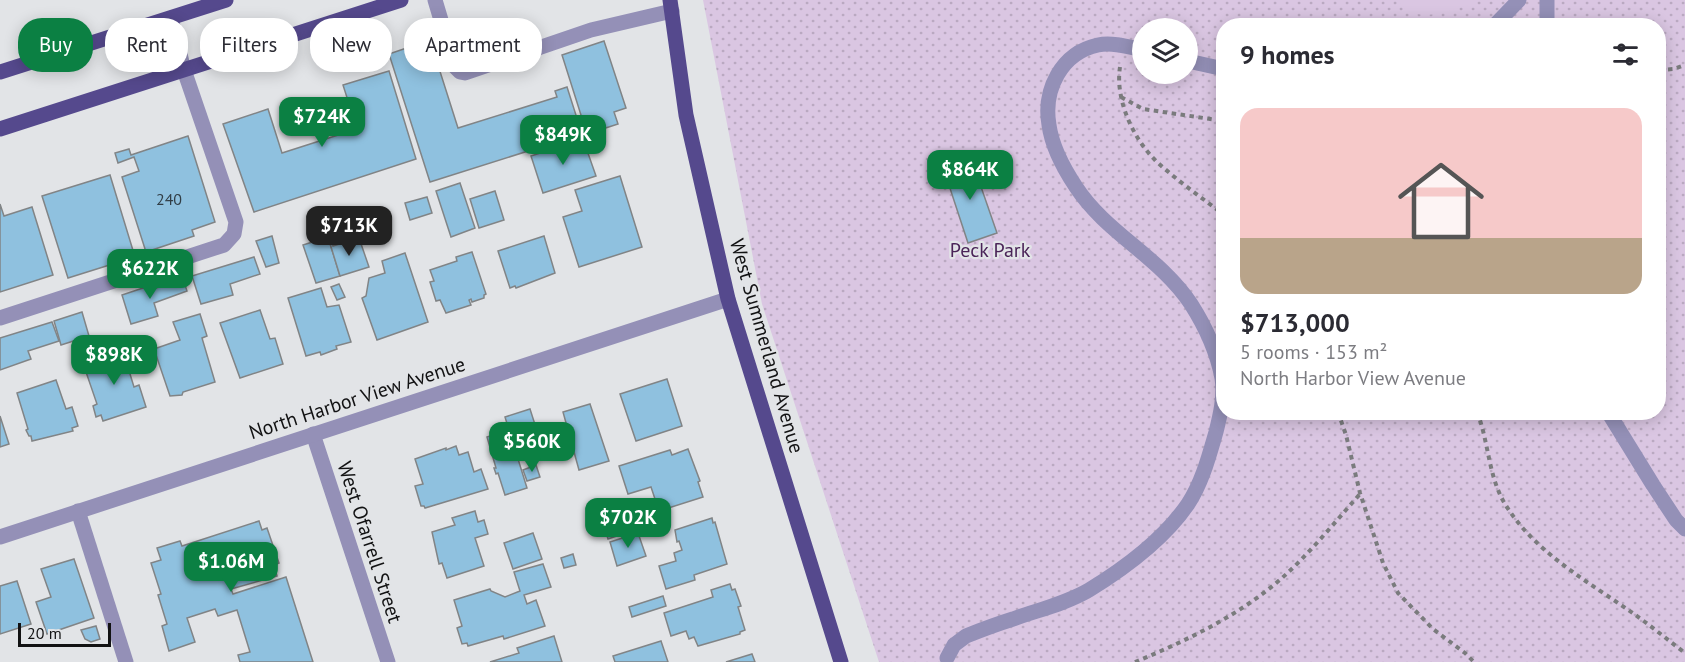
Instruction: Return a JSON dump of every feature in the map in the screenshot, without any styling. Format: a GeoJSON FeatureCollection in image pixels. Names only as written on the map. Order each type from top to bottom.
{"type":"FeatureCollection","features":[{"type":"Feature","properties":{"kind":"main road"},"geometry":{"type":"LineString","coordinates":[[171,18],[226,0]]}},
{"type":"Feature","properties":{"kind":"main road"},"geometry":{"type":"LineString","coordinates":[[188,68],[401,0]]}},
{"type":"Feature","properties":{"kind":"main road","name":"West Summerland Avenue"},"geometry":{"type":"LineString","coordinates":[[671,5],[686,115],[728,299],[841,662]]}},
{"type":"Feature","properties":{"kind":"main road"},"geometry":{"type":"LineString","coordinates":[[0,72],[105,39]]}},
{"type":"Feature","properties":{"kind":"main road"},"geometry":{"type":"LineString","coordinates":[[0,129],[175,72]]}},
{"type":"Feature","properties":{"kind":"street"},"geometry":{"type":"LineString","coordinates":[[435,0],[455,67],[465,73],[671,5]]}},
{"type":"Feature","properties":{"kind":"street"},"geometry":{"type":"LineString","coordinates":[[1502,18],[1519,0]]}},
{"type":"Feature","properties":{"kind":"street"},"geometry":{"type":"LineString","coordinates":[[1547,0],[1547,18]]}},
{"type":"Feature","properties":{"kind":"street"},"geometry":{"type":"LineString","coordinates":[[1132,47],[1099,45],[1077,54],[1059,69],[1048,96],[1049,126],[1060,160],[1078,189],[1101,216],[1159,267],[1190,302],[1210,337],[1216,357]]}},
{"type":"Feature","properties":{"kind":"street"},"geometry":{"type":"LineString","coordinates":[[1198,63],[1216,67]]}},
{"type":"Feature","properties":{"kind":"street"},"geometry":{"type":"LineString","coordinates":[[0,318],[224,245],[234,234],[236,222],[185,72]]}},
{"type":"Feature","properties":{"kind":"street","name":"North Harbor View Avenue"},"geometry":{"type":"LineString","coordinates":[[0,537],[728,299]]}},
{"type":"Feature","properties":{"kind":"street"},"geometry":{"type":"LineString","coordinates":[[947,658],[954,645],[966,636],[1067,600],[1088,590],[1133,559],[1164,532],[1188,504],[1199,483],[1219,420]]}},
{"type":"Feature","properties":{"kind":"street"},"geometry":{"type":"LineString","coordinates":[[1613,420],[1676,520],[1685,529]]}},
{"type":"Feature","properties":{"kind":"street","name":"West Ofarrell Street"},"geometry":{"type":"LineString","coordinates":[[313,434],[388,662]]}},
{"type":"Feature","properties":{"kind":"street"},"geometry":{"type":"LineString","coordinates":[[78,511],[126,662]]}},
{"type":"Feature","properties":{"kind":"path"},"geometry":{"type":"LineString","coordinates":[[1122,45],[1118,76],[1121,97],[1137,135],[1153,158],[1216,209]]}},
{"type":"Feature","properties":{"kind":"path"},"geometry":{"type":"LineString","coordinates":[[1666,70],[1685,65]]}},
{"type":"Feature","properties":{"kind":"path"},"geometry":{"type":"LineString","coordinates":[[1121,97],[1143,109],[1216,120]]}},
{"type":"Feature","properties":{"kind":"path"},"geometry":{"type":"LineString","coordinates":[[1341,420],[1360,493],[1383,563],[1398,593],[1433,629],[1466,653],[1474,662]]}},
{"type":"Feature","properties":{"kind":"path"},"geometry":{"type":"LineString","coordinates":[[1479,420],[1493,478],[1506,504],[1521,524],[1538,543],[1583,579],[1685,653]]}},
{"type":"Feature","properties":{"kind":"path"},"geometry":{"type":"LineString","coordinates":[[1135,662],[1218,622],[1260,596],[1282,578],[1323,536],[1360,493]]}},
{"type":"Feature","properties":{"kind":"green space","name":"Peck Park"},"geometry":{"type":"Polygon","coordinates":[[[703,0],[1685,0],[1685,662],[879,662],[762,304],[703,0]]]}},
{"type":"Feature","properties":{"kind":"green space"},"geometry":{"type":"Polygon","coordinates":[[[1399,0],[1476,0],[1444,12],[1422,15],[1405,8],[1399,0]]]}},
{"type":"Feature","properties":{"kind":"building"},"geometry":{"type":"Polygon","coordinates":[[[604,41],[626,108],[614,112],[618,124],[587,134],[562,55],[604,41]]]}},
{"type":"Feature","properties":{"kind":"building"},"geometry":{"type":"Polygon","coordinates":[[[404,49],[404,72],[440,72],[458,128],[557,97],[555,91],[567,87],[582,134],[430,182],[392,63],[392,53],[404,49]]]}},
{"type":"Feature","properties":{"kind":"building"},"geometry":{"type":"Polygon","coordinates":[[[389,72],[416,159],[254,212],[223,124],[268,109],[282,153],[357,129],[343,85],[389,72]]]}},
{"type":"Feature","properties":{"kind":"building"},"geometry":{"type":"Polygon","coordinates":[[[188,136],[215,222],[192,230],[194,236],[146,252],[122,177],[139,171],[134,157],[118,163],[115,153],[129,149],[131,155],[188,136]]]}},
{"type":"Feature","properties":{"kind":"building"},"geometry":{"type":"Polygon","coordinates":[[[583,139],[596,176],[543,193],[531,156],[583,139]]]}},
{"type":"Feature","properties":{"kind":"building"},"geometry":{"type":"Polygon","coordinates":[[[971,158],[997,233],[968,243],[943,167],[971,158]]]}},
{"type":"Feature","properties":{"kind":"building"},"geometry":{"type":"Polygon","coordinates":[[[110,175],[135,257],[68,278],[42,196],[110,175]]]}},
{"type":"Feature","properties":{"kind":"building"},"geometry":{"type":"Polygon","coordinates":[[[620,176],[642,247],[579,267],[563,217],[582,211],[575,190],[620,176]]]}},
{"type":"Feature","properties":{"kind":"building"},"geometry":{"type":"Polygon","coordinates":[[[460,183],[475,228],[451,237],[436,191],[460,183]]]}},
{"type":"Feature","properties":{"kind":"building"},"geometry":{"type":"Polygon","coordinates":[[[495,191],[504,220],[479,228],[470,199],[495,191]]]}},
{"type":"Feature","properties":{"kind":"building"},"geometry":{"type":"Polygon","coordinates":[[[427,197],[432,213],[410,220],[405,203],[427,197]]]}},
{"type":"Feature","properties":{"kind":"building"},"geometry":{"type":"Polygon","coordinates":[[[0,204],[4,216],[32,207],[53,275],[0,292],[0,204]]]}},
{"type":"Feature","properties":{"kind":"building"},"geometry":{"type":"Polygon","coordinates":[[[272,236],[279,263],[266,267],[256,241],[272,236]]]}},
{"type":"Feature","properties":{"kind":"building"},"geometry":{"type":"Polygon","coordinates":[[[544,236],[555,273],[516,288],[515,286],[510,288],[498,251],[544,236]]]}},
{"type":"Feature","properties":{"kind":"building"},"geometry":{"type":"Polygon","coordinates":[[[328,237],[340,276],[316,283],[303,245],[328,237]]]}},
{"type":"Feature","properties":{"kind":"building"},"geometry":{"type":"Polygon","coordinates":[[[328,237],[333,246],[359,238],[369,267],[340,276],[328,237]]]}},
{"type":"Feature","properties":{"kind":"building"},"geometry":{"type":"Polygon","coordinates":[[[472,252],[486,294],[484,298],[472,302],[471,299],[469,300],[471,305],[446,313],[440,300],[436,301],[430,282],[434,281],[430,270],[457,261],[456,257],[472,252]]]}},
{"type":"Feature","properties":{"kind":"building"},"geometry":{"type":"Polygon","coordinates":[[[405,253],[428,322],[377,340],[362,298],[366,296],[369,278],[385,273],[382,261],[405,253]]]}},
{"type":"Feature","properties":{"kind":"building"},"geometry":{"type":"Polygon","coordinates":[[[254,257],[260,274],[230,284],[233,295],[201,304],[192,276],[254,257]]]}},
{"type":"Feature","properties":{"kind":"building"},"geometry":{"type":"Polygon","coordinates":[[[183,279],[187,291],[154,303],[158,316],[131,324],[122,295],[149,286],[150,290],[183,279]]]}},
{"type":"Feature","properties":{"kind":"building"},"geometry":{"type":"Polygon","coordinates":[[[339,284],[345,297],[337,300],[331,287],[339,284]]]}},
{"type":"Feature","properties":{"kind":"building"},"geometry":{"type":"Polygon","coordinates":[[[321,288],[327,307],[339,305],[351,342],[336,346],[337,349],[321,355],[320,352],[306,356],[288,298],[321,288]]]}},
{"type":"Feature","properties":{"kind":"building"},"geometry":{"type":"Polygon","coordinates":[[[260,310],[270,339],[275,338],[283,364],[240,378],[220,323],[260,310]]]}},
{"type":"Feature","properties":{"kind":"building"},"geometry":{"type":"Polygon","coordinates":[[[82,312],[89,336],[61,345],[54,321],[82,312]]]}},
{"type":"Feature","properties":{"kind":"building"},"geometry":{"type":"Polygon","coordinates":[[[200,314],[207,336],[202,338],[215,382],[183,392],[182,395],[170,396],[154,349],[180,340],[173,322],[200,314]]]}},
{"type":"Feature","properties":{"kind":"building"},"geometry":{"type":"Polygon","coordinates":[[[52,322],[59,341],[28,351],[31,359],[0,370],[0,338],[52,322]]]}},
{"type":"Feature","properties":{"kind":"building"},"geometry":{"type":"Polygon","coordinates":[[[122,348],[134,387],[139,385],[146,407],[103,421],[101,415],[96,417],[93,406],[97,404],[86,372],[94,369],[91,358],[122,348]]]}},
{"type":"Feature","properties":{"kind":"building"},"geometry":{"type":"Polygon","coordinates":[[[667,379],[682,426],[636,441],[620,394],[667,379]]]}},
{"type":"Feature","properties":{"kind":"building"},"geometry":{"type":"Polygon","coordinates":[[[56,380],[66,409],[72,407],[78,426],[72,428],[73,431],[32,441],[26,430],[28,429],[17,393],[56,380]]]}},
{"type":"Feature","properties":{"kind":"building"},"geometry":{"type":"Polygon","coordinates":[[[590,404],[609,461],[579,470],[563,412],[590,404]]]}},
{"type":"Feature","properties":{"kind":"building"},"geometry":{"type":"Polygon","coordinates":[[[530,409],[538,434],[517,440],[519,446],[523,445],[527,456],[518,459],[527,488],[505,495],[498,473],[496,474],[494,468],[496,468],[487,437],[509,430],[505,417],[530,409]]]}},
{"type":"Feature","properties":{"kind":"building"},"geometry":{"type":"Polygon","coordinates":[[[0,416],[9,444],[0,447],[0,416]]]}},
{"type":"Feature","properties":{"kind":"building"},"geometry":{"type":"Polygon","coordinates":[[[456,446],[459,455],[468,452],[474,472],[481,469],[488,489],[425,508],[421,506],[415,486],[423,484],[415,459],[456,446]]]}},
{"type":"Feature","properties":{"kind":"building"},"geometry":{"type":"Polygon","coordinates":[[[688,449],[700,481],[698,482],[703,497],[659,511],[651,487],[628,494],[619,466],[670,450],[672,455],[688,449]]]}},
{"type":"Feature","properties":{"kind":"building"},"geometry":{"type":"Polygon","coordinates":[[[536,465],[540,477],[527,481],[523,470],[536,465]]]}},
{"type":"Feature","properties":{"kind":"building"},"geometry":{"type":"Polygon","coordinates":[[[629,503],[637,529],[608,539],[600,512],[629,503]]]}},
{"type":"Feature","properties":{"kind":"building"},"geometry":{"type":"Polygon","coordinates":[[[475,511],[478,522],[484,520],[488,534],[475,538],[484,566],[447,578],[442,563],[439,564],[432,532],[455,525],[452,518],[475,511]]]}},
{"type":"Feature","properties":{"kind":"building"},"geometry":{"type":"Polygon","coordinates":[[[712,518],[727,564],[694,575],[695,580],[666,589],[659,566],[676,561],[674,553],[682,550],[679,541],[677,542],[675,530],[712,518]]]}},
{"type":"Feature","properties":{"kind":"building"},"geometry":{"type":"Polygon","coordinates":[[[259,521],[262,530],[267,528],[279,563],[274,565],[277,576],[231,589],[233,594],[286,577],[313,662],[240,662],[238,655],[250,652],[237,610],[218,616],[215,609],[187,618],[195,642],[169,651],[162,626],[167,624],[158,595],[161,594],[151,563],[161,560],[157,548],[180,541],[182,546],[259,521]]]}},
{"type":"Feature","properties":{"kind":"building"},"geometry":{"type":"Polygon","coordinates":[[[533,533],[542,559],[513,569],[504,543],[533,533]]]}},
{"type":"Feature","properties":{"kind":"building"},"geometry":{"type":"Polygon","coordinates":[[[638,533],[646,556],[617,566],[610,542],[638,533]]]}},
{"type":"Feature","properties":{"kind":"building"},"geometry":{"type":"Polygon","coordinates":[[[573,554],[576,565],[564,568],[561,558],[573,554]]]}},
{"type":"Feature","properties":{"kind":"building"},"geometry":{"type":"Polygon","coordinates":[[[74,559],[94,618],[47,634],[36,602],[51,597],[41,569],[74,559]]]}},
{"type":"Feature","properties":{"kind":"building"},"geometry":{"type":"Polygon","coordinates":[[[543,564],[551,587],[524,595],[527,604],[536,600],[545,626],[504,639],[503,636],[468,646],[467,643],[462,644],[457,628],[462,626],[454,600],[490,589],[505,597],[520,591],[514,572],[543,564]]]}},
{"type":"Feature","properties":{"kind":"building"},"geometry":{"type":"Polygon","coordinates":[[[17,581],[31,624],[0,634],[0,586],[17,581]]]}},
{"type":"Feature","properties":{"kind":"building"},"geometry":{"type":"Polygon","coordinates":[[[730,584],[732,590],[735,589],[741,606],[738,607],[745,630],[740,634],[698,646],[694,637],[689,639],[686,631],[671,636],[664,613],[713,597],[711,590],[730,584]]]}},
{"type":"Feature","properties":{"kind":"building"},"geometry":{"type":"Polygon","coordinates":[[[663,596],[666,606],[632,617],[629,607],[663,596]]]}},
{"type":"Feature","properties":{"kind":"building"},"geometry":{"type":"Polygon","coordinates":[[[96,626],[100,639],[91,642],[85,639],[81,630],[96,626]]]}},
{"type":"Feature","properties":{"kind":"building"},"geometry":{"type":"Polygon","coordinates":[[[554,636],[562,662],[490,662],[519,653],[517,648],[554,636]]]}},
{"type":"Feature","properties":{"kind":"building"},"geometry":{"type":"Polygon","coordinates":[[[661,641],[668,662],[615,662],[613,656],[661,641]]]}},
{"type":"Feature","properties":{"kind":"building"},"geometry":{"type":"Polygon","coordinates":[[[752,654],[755,662],[726,662],[752,654]]]}}]}
